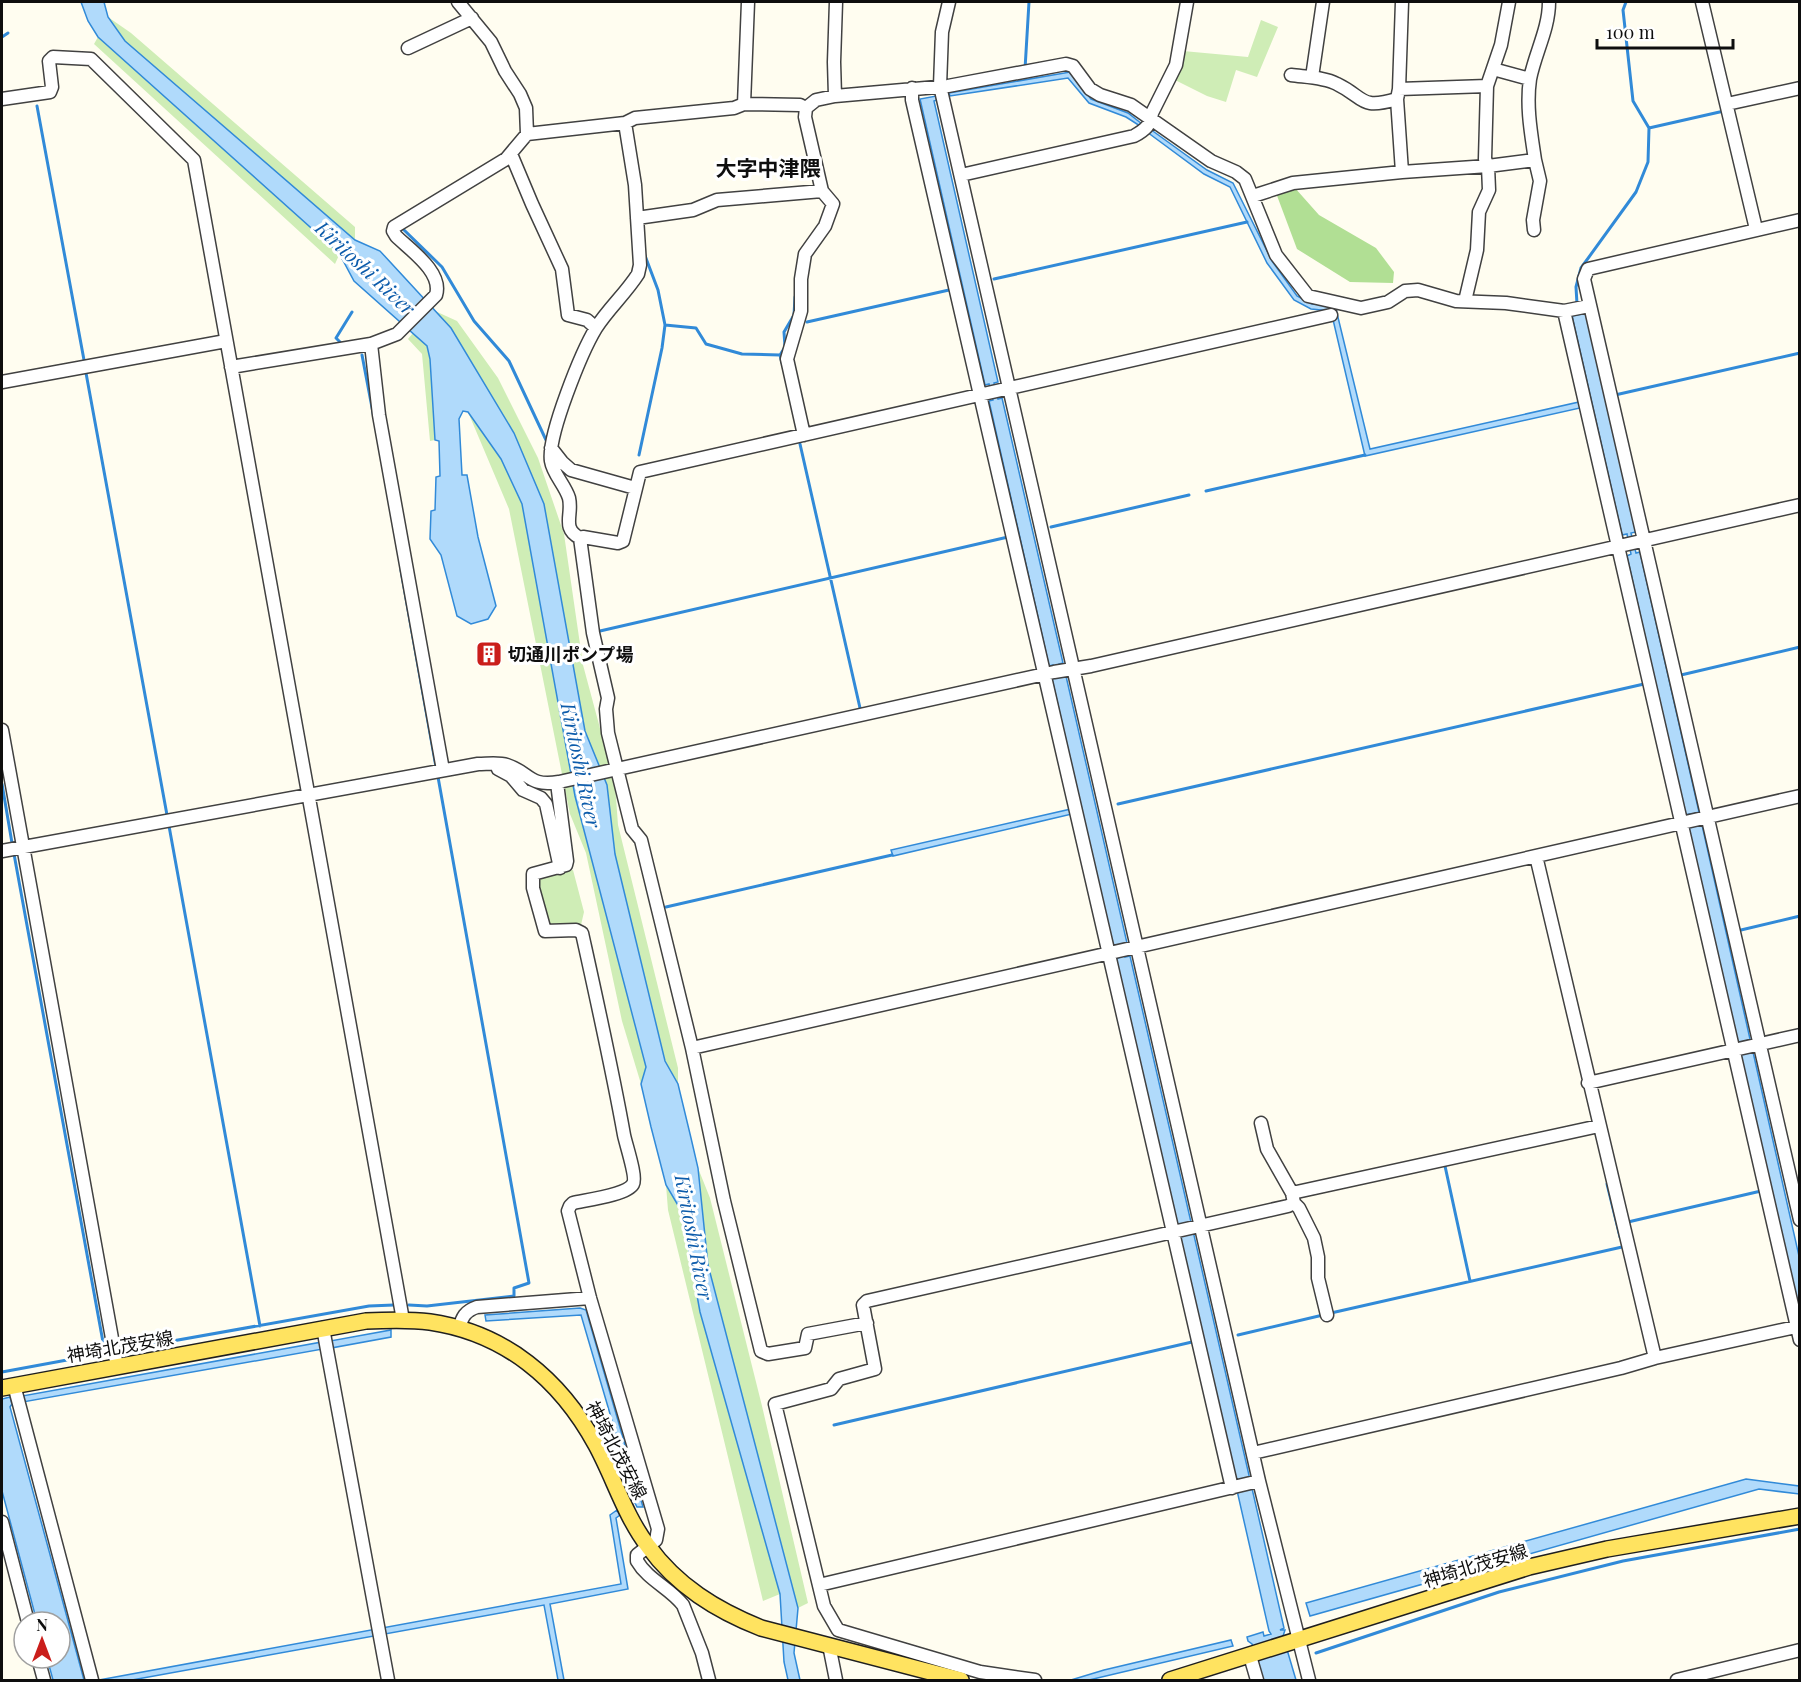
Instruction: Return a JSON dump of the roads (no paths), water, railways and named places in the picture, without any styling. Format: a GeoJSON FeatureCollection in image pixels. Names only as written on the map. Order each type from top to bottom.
{"type":"FeatureCollection","features":[{"type":"Feature","properties":{"kind":"main road","name":"神埼北茂安線"},"geometry":{"type":"LineString","coordinates":[[13,1394],[117,1366],[325,1339],[366,1321],[403,1320],[459,1329],[518,1355],[545,1376],[568,1400],[596,1445],[625,1507],[648,1546],[678,1580],[703,1599],[761,1628],[961,1680]]}},
{"type":"Feature","properties":{"kind":"main road","name":"神埼北茂安線"},"geometry":{"type":"LineString","coordinates":[[1170,1680],[1294,1643],[1529,1567],[1607,1549],[1800,1516]]}},
{"type":"Feature","properties":{"kind":"street"},"geometry":{"type":"LineString","coordinates":[[231,367],[371,344],[398,334],[436,295],[438,288],[433,273],[396,236],[393,227],[511,154],[527,134],[526,108],[520,94],[505,71],[491,42],[458,2]]}},
{"type":"Feature","properties":{"kind":"street"},"geometry":{"type":"LineString","coordinates":[[744,104],[748,2]]}},
{"type":"Feature","properties":{"kind":"street"},"geometry":{"type":"LineString","coordinates":[[835,96],[836,2]]}},
{"type":"Feature","properties":{"kind":"street"},"geometry":{"type":"LineString","coordinates":[[948,2],[942,33],[940,86],[1075,668],[1122,949],[1174,1232],[1239,1486]]}},
{"type":"Feature","properties":{"kind":"street"},"geometry":{"type":"LineString","coordinates":[[961,175],[1134,136],[1147,126],[1176,65],[1187,2]]}},
{"type":"Feature","properties":{"kind":"street"},"geometry":{"type":"LineString","coordinates":[[1312,77],[1323,2]]}},
{"type":"Feature","properties":{"kind":"street"},"geometry":{"type":"LineString","coordinates":[[1402,2],[1398,94],[1402,172]]}},
{"type":"Feature","properties":{"kind":"street"},"geometry":{"type":"LineString","coordinates":[[1465,301],[1477,250],[1479,212],[1489,190],[1488,166],[1485,159],[1487,86],[1501,45],[1509,2]]}},
{"type":"Feature","properties":{"kind":"street"},"geometry":{"type":"LineString","coordinates":[[1534,230],[1533,220],[1540,181],[1529,116],[1530,79],[1549,17],[1549,2]]}},
{"type":"Feature","properties":{"kind":"street"},"geometry":{"type":"LineString","coordinates":[[1702,2],[1756,229]]}},
{"type":"Feature","properties":{"kind":"street"},"geometry":{"type":"LineString","coordinates":[[408,48],[472,18]]}},
{"type":"Feature","properties":{"kind":"street"},"geometry":{"type":"LineString","coordinates":[[2,99],[50,92],[52,87],[49,61],[53,57],[91,59],[194,160],[403,1320]]}},
{"type":"Feature","properties":{"kind":"street"},"geometry":{"type":"LineString","coordinates":[[804,435],[786,359],[801,311],[801,279],[805,254],[825,226],[833,204],[822,191],[805,117],[806,108],[816,100],[835,96],[940,86],[1066,64],[1073,66],[1090,89],[1100,95],[1131,105],[1147,126],[1236,172],[1245,179],[1276,255],[1308,296],[1360,308],[1388,302],[1405,291],[1418,290],[1456,301],[1506,303],[1564,310],[1589,306]]}},
{"type":"Feature","properties":{"kind":"street"},"geometry":{"type":"LineString","coordinates":[[1493,69],[1530,79]]}},
{"type":"Feature","properties":{"kind":"street"},"geometry":{"type":"LineString","coordinates":[[1291,75],[1336,83],[1364,101],[1377,105],[1398,94],[1487,86]]}},
{"type":"Feature","properties":{"kind":"street"},"geometry":{"type":"LineString","coordinates":[[912,88],[912,100],[989,393],[1053,672],[1122,949],[1197,1227],[1253,1453],[1294,1643],[1310,1680]]}},
{"type":"Feature","properties":{"kind":"street"},"geometry":{"type":"LineString","coordinates":[[1727,104],[1800,88]]}},
{"type":"Feature","properties":{"kind":"street"},"geometry":{"type":"LineString","coordinates":[[527,134],[625,123],[635,118],[734,108],[744,104],[800,105],[806,108]]}},
{"type":"Feature","properties":{"kind":"street"},"geometry":{"type":"LineString","coordinates":[[625,123],[635,185],[640,265],[638,274],[596,328],[575,374],[552,437],[551,462],[567,490],[570,503],[569,526],[572,534],[580,538],[618,543],[623,541],[640,472],[1331,315]]}},
{"type":"Feature","properties":{"kind":"street"},"geometry":{"type":"LineString","coordinates":[[511,154],[562,269],[568,315],[587,320],[596,328]]}},
{"type":"Feature","properties":{"kind":"street"},"geometry":{"type":"LineString","coordinates":[[1253,196],[1293,183],[1488,166],[1535,159]]}},
{"type":"Feature","properties":{"kind":"street"},"geometry":{"type":"LineString","coordinates":[[637,218],[693,210],[717,200],[822,191]]}},
{"type":"Feature","properties":{"kind":"street"},"geometry":{"type":"LineString","coordinates":[[1800,220],[1588,269],[1584,279],[1631,543],[1745,1047],[1800,1340]]}},
{"type":"Feature","properties":{"kind":"street"},"geometry":{"type":"LineString","coordinates":[[1564,310],[1631,543],[1745,1047],[1800,1220]]}},
{"type":"Feature","properties":{"kind":"street"},"geometry":{"type":"LineString","coordinates":[[2,382],[226,341]]}},
{"type":"Feature","properties":{"kind":"street"},"geometry":{"type":"LineString","coordinates":[[371,344],[379,415],[443,771]]}},
{"type":"Feature","properties":{"kind":"street"},"geometry":{"type":"LineString","coordinates":[[551,448],[571,470],[635,488]]}},
{"type":"Feature","properties":{"kind":"street"},"geometry":{"type":"LineString","coordinates":[[2,851],[494,763],[506,764],[531,781],[558,783],[1800,505]]}},
{"type":"Feature","properties":{"kind":"street"},"geometry":{"type":"LineString","coordinates":[[580,538],[593,633],[608,698],[606,709],[608,733],[615,770],[632,829],[642,840],[692,1048],[724,1201],[761,1351],[768,1354],[805,1348],[808,1334],[867,1323]]}},
{"type":"Feature","properties":{"kind":"street"},"geometry":{"type":"LineString","coordinates":[[2,730],[117,1366]]}},
{"type":"Feature","properties":{"kind":"street"},"geometry":{"type":"LineString","coordinates":[[494,763],[498,770],[511,776],[523,790],[541,798],[546,804],[560,868]]}},
{"type":"Feature","properties":{"kind":"street"},"geometry":{"type":"LineString","coordinates":[[558,783],[567,861],[566,865],[560,868],[533,874],[533,888],[545,931],[576,930],[582,933],[627,1152],[635,1179],[632,1186],[624,1192],[573,1203],[568,1211],[590,1298],[658,1529],[656,1540],[638,1555],[637,1561],[650,1576],[679,1599],[683,1605],[702,1653],[709,1680]]}},
{"type":"Feature","properties":{"kind":"street"},"geometry":{"type":"LineString","coordinates":[[692,1048],[1800,795]]}},
{"type":"Feature","properties":{"kind":"street"},"geometry":{"type":"LineString","coordinates":[[1536,856],[1655,1358]]}},
{"type":"Feature","properties":{"kind":"street"},"geometry":{"type":"LineString","coordinates":[[1588,1083],[1800,1035]]}},
{"type":"Feature","properties":{"kind":"street"},"geometry":{"type":"LineString","coordinates":[[1261,1123],[1268,1149],[1314,1238],[1318,1257],[1318,1278],[1327,1315]]}},
{"type":"Feature","properties":{"kind":"street"},"geometry":{"type":"LineString","coordinates":[[1035,1680],[980,1672],[838,1629],[824,1606],[775,1404],[831,1389],[839,1379],[875,1369],[863,1305],[867,1301],[1288,1206],[1293,1198],[1599,1126]]}},
{"type":"Feature","properties":{"kind":"street"},"geometry":{"type":"LineString","coordinates":[[459,1329],[462,1317],[467,1310],[477,1307],[590,1298]]}},
{"type":"Feature","properties":{"kind":"street"},"geometry":{"type":"LineString","coordinates":[[1253,1453],[1798,1326]]}},
{"type":"Feature","properties":{"kind":"street"},"geometry":{"type":"LineString","coordinates":[[325,1339],[388,1680]]}},
{"type":"Feature","properties":{"kind":"street"},"geometry":{"type":"LineString","coordinates":[[13,1394],[92,1680]]}},
{"type":"Feature","properties":{"kind":"street"},"geometry":{"type":"LineString","coordinates":[[819,1585],[1259,1481]]}},
{"type":"Feature","properties":{"kind":"street"},"geometry":{"type":"LineString","coordinates":[[2,1522],[25,1610]]}},
{"type":"Feature","properties":{"kind":"street"},"geometry":{"type":"LineString","coordinates":[[829,1645],[836,1680]]}},
{"type":"Feature","properties":{"kind":"street"},"geometry":{"type":"LineString","coordinates":[[1677,1680],[1800,1650]]}},
{"type":"Feature","properties":{"kind":"street"},"geometry":{"type":"LineString","coordinates":[[1250,1656],[1257,1680]]}},
{"type":"Feature","properties":{"kind":"water","name":"Kiritoshi River"},"geometry":{"type":"Polygon","coordinates":[[[81,2],[104,2],[108,17],[125,41],[355,240],[380,251],[451,328],[514,433],[544,504],[585,731],[607,785],[615,854],[665,1061],[678,1084],[698,1168],[708,1265],[798,1608],[794,1653],[800,1680],[788,1680],[784,1662],[780,1594],[700,1312],[682,1212],[666,1185],[651,1127],[641,1084],[646,1067],[575,796],[522,504],[501,459],[468,412],[463,411],[459,419],[462,475],[467,475],[478,537],[496,606],[488,619],[471,624],[457,616],[441,555],[430,539],[431,511],[435,510],[436,477],[440,476],[439,441],[435,440],[430,359],[427,346],[354,281],[339,253],[98,37],[88,21],[81,2]]]}},
{"type":"Feature","properties":{"kind":"water"},"geometry":{"type":"Polygon","coordinates":[[[1070,72],[1091,99],[1128,113],[1142,124],[1140,126],[1126,117],[1089,103],[1068,78],[950,96],[949,93],[1070,72]]]}},
{"type":"Feature","properties":{"kind":"water"},"geometry":{"type":"Polygon","coordinates":[[[936,96],[937,100],[934,101],[998,382],[994,383],[998,399],[1002,398],[1063,663],[1059,664],[1061,676],[1066,676],[1127,943],[1123,945],[1125,957],[1130,956],[1284,1628],[1280,1630],[1285,1630],[1283,1636],[1296,1680],[1263,1680],[1252,1644],[1247,1637],[1263,1632],[1264,1636],[1271,1634],[1116,959],[1120,957],[1118,946],[1113,946],[1052,679],[1056,677],[1053,665],[1049,666],[989,401],[993,400],[989,384],[985,385],[920,99],[936,96]]]}},
{"type":"Feature","properties":{"kind":"water"},"geometry":{"type":"Polygon","coordinates":[[[1150,129],[1207,170],[1233,183],[1272,261],[1297,296],[1312,304],[1335,305],[1370,449],[1579,402],[1580,408],[1365,456],[1331,311],[1311,309],[1294,300],[1267,263],[1230,187],[1204,174],[1147,132],[1150,129]]]}},
{"type":"Feature","properties":{"kind":"water"},"geometry":{"type":"Polygon","coordinates":[[[1586,313],[1636,532],[1631,533],[1636,553],[1640,552],[1699,812],[1695,813],[1697,826],[1702,825],[1750,1039],[1746,1041],[1749,1053],[1753,1052],[1799,1256],[1800,1320],[1739,1055],[1744,1054],[1741,1042],[1736,1042],[1688,828],[1693,827],[1690,814],[1685,815],[1627,556],[1631,554],[1627,534],[1622,535],[1572,316],[1586,313]]]}},
{"type":"Feature","properties":{"kind":"water"},"geometry":{"type":"Polygon","coordinates":[[[1071,809],[1072,814],[893,856],[891,850],[1071,809]]]}},
{"type":"Feature","properties":{"kind":"water"},"geometry":{"type":"Polygon","coordinates":[[[580,1308],[586,1310],[643,1507],[637,1507],[634,1501],[581,1315],[486,1321],[485,1315],[580,1308]]]}},
{"type":"Feature","properties":{"kind":"water"},"geometry":{"type":"Polygon","coordinates":[[[391,1330],[391,1337],[331,1348],[330,1341],[391,1330]]]}},
{"type":"Feature","properties":{"kind":"water"},"geometry":{"type":"Polygon","coordinates":[[[322,1342],[323,1349],[23,1402],[22,1396],[322,1342]]]}},
{"type":"Feature","properties":{"kind":"water"},"geometry":{"type":"Polygon","coordinates":[[[10,1397],[12,1404],[10,1407],[65,1610],[34,1610],[2,1491],[2,1399],[10,1397]]]}},
{"type":"Feature","properties":{"kind":"water"},"geometry":{"type":"Polygon","coordinates":[[[1746,1479],[1799,1486],[1799,1494],[1759,1489],[1310,1616],[1306,1603],[1746,1479]]]}},
{"type":"Feature","properties":{"kind":"water"},"geometry":{"type":"Polygon","coordinates":[[[617,1510],[620,1515],[616,1518],[628,1589],[550,1604],[564,1680],[558,1680],[544,1605],[132,1680],[99,1680],[621,1584],[610,1515],[617,1510]]]}},
{"type":"Feature","properties":{"kind":"water"},"geometry":{"type":"Polygon","coordinates":[[[72,1636],[84,1680],[53,1680],[50,1670],[72,1670],[72,1636]]]}},
{"type":"Feature","properties":{"kind":"water"},"geometry":{"type":"Polygon","coordinates":[[[1231,1640],[1233,1646],[1089,1680],[1071,1680],[1104,1670],[1231,1640]]]}},
{"type":"Feature","properties":{"kind":"waterway"},"geometry":{"type":"LineString","coordinates":[[1025,69],[1029,2]]}},
{"type":"Feature","properties":{"kind":"waterway"},"geometry":{"type":"LineString","coordinates":[[1577,304],[1576,287],[1581,268],[1636,192],[1648,162],[1649,128],[1633,101],[1623,10],[1626,2]]}},
{"type":"Feature","properties":{"kind":"waterway"},"geometry":{"type":"LineString","coordinates":[[2,37],[8,33]]}},
{"type":"Feature","properties":{"kind":"waterway"},"geometry":{"type":"LineString","coordinates":[[37,106],[84,360]]}},
{"type":"Feature","properties":{"kind":"waterway"},"geometry":{"type":"LineString","coordinates":[[1649,128],[1724,111]]}},
{"type":"Feature","properties":{"kind":"waterway"},"geometry":{"type":"LineString","coordinates":[[994,279],[1247,222]]}},
{"type":"Feature","properties":{"kind":"waterway"},"geometry":{"type":"LineString","coordinates":[[403,229],[442,267],[474,321],[509,361],[546,440]]}},
{"type":"Feature","properties":{"kind":"waterway"},"geometry":{"type":"LineString","coordinates":[[644,253],[658,290],[665,325],[696,328],[706,344],[742,354],[780,355],[782,363]]}},
{"type":"Feature","properties":{"kind":"waterway"},"geometry":{"type":"LineString","coordinates":[[807,322],[949,290]]}},
{"type":"Feature","properties":{"kind":"waterway"},"geometry":{"type":"LineString","coordinates":[[780,355],[785,347],[784,332],[794,315],[795,297]]}},
{"type":"Feature","properties":{"kind":"waterway"},"geometry":{"type":"LineString","coordinates":[[340,342],[336,338],[352,312]]}},
{"type":"Feature","properties":{"kind":"waterway"},"geometry":{"type":"LineString","coordinates":[[639,455],[665,325]]}},
{"type":"Feature","properties":{"kind":"waterway"},"geometry":{"type":"LineString","coordinates":[[1615,395],[1800,353]]}},
{"type":"Feature","properties":{"kind":"waterway"},"geometry":{"type":"LineString","coordinates":[[362,355],[374,418]]}},
{"type":"Feature","properties":{"kind":"waterway"},"geometry":{"type":"LineString","coordinates":[[86,373],[167,815]]}},
{"type":"Feature","properties":{"kind":"waterway"},"geometry":{"type":"LineString","coordinates":[[800,444],[860,708]]}},
{"type":"Feature","properties":{"kind":"waterway"},"geometry":{"type":"LineString","coordinates":[[1206,491],[1365,455]]}},
{"type":"Feature","properties":{"kind":"waterway"},"geometry":{"type":"LineString","coordinates":[[1051,527],[1189,495]]}},
{"type":"Feature","properties":{"kind":"waterway"},"geometry":{"type":"LineString","coordinates":[[600,631],[1008,537]]}},
{"type":"Feature","properties":{"kind":"waterway"},"geometry":{"type":"LineString","coordinates":[[401,570],[436,767]]}},
{"type":"Feature","properties":{"kind":"waterway"},"geometry":{"type":"LineString","coordinates":[[1681,675],[1800,647]]}},
{"type":"Feature","properties":{"kind":"waterway"},"geometry":{"type":"LineString","coordinates":[[1118,804],[1644,684]]}},
{"type":"Feature","properties":{"kind":"waterway"},"geometry":{"type":"LineString","coordinates":[[409,1305],[427,1306],[514,1296],[514,1288],[529,1283],[438,777]]}},
{"type":"Feature","properties":{"kind":"waterway"},"geometry":{"type":"LineString","coordinates":[[2,784],[12,843]]}},
{"type":"Feature","properties":{"kind":"waterway"},"geometry":{"type":"LineString","coordinates":[[169,826],[260,1326]]}},
{"type":"Feature","properties":{"kind":"waterway"},"geometry":{"type":"LineString","coordinates":[[2,1372],[105,1353],[14,854]]}},
{"type":"Feature","properties":{"kind":"waterway"},"geometry":{"type":"LineString","coordinates":[[666,907],[892,855]]}},
{"type":"Feature","properties":{"kind":"waterway"},"geometry":{"type":"LineString","coordinates":[[1741,930],[1800,916]]}},
{"type":"Feature","properties":{"kind":"waterway"},"geometry":{"type":"LineString","coordinates":[[1445,1166],[1470,1281]]}},
{"type":"Feature","properties":{"kind":"waterway"},"geometry":{"type":"LineString","coordinates":[[1607,1184],[1620,1237]]}},
{"type":"Feature","properties":{"kind":"waterway"},"geometry":{"type":"LineString","coordinates":[[1628,1222],[1761,1191]]}},
{"type":"Feature","properties":{"kind":"waterway"},"geometry":{"type":"LineString","coordinates":[[1331,1313],[1622,1247]]}},
{"type":"Feature","properties":{"kind":"waterway"},"geometry":{"type":"LineString","coordinates":[[122,1350],[369,1306],[394,1305]]}},
{"type":"Feature","properties":{"kind":"waterway"},"geometry":{"type":"LineString","coordinates":[[1238,1335],[1323,1315]]}},
{"type":"Feature","properties":{"kind":"waterway"},"geometry":{"type":"LineString","coordinates":[[834,1425],[1192,1342]]}},
{"type":"Feature","properties":{"kind":"waterway"},"geometry":{"type":"LineString","coordinates":[[1316,1653],[1499,1592],[1623,1561],[1800,1529]]}},
{"type":"Feature","properties":{"kind":"place","name":"切通川ポンプ場"},"geometry":{"type":"Point","coordinates":[489,654]}},
{"type":"Feature","properties":{"kind":"district","name":"大字中津隈"},"geometry":{"type":"Point","coordinates":[768,167]}}]}
